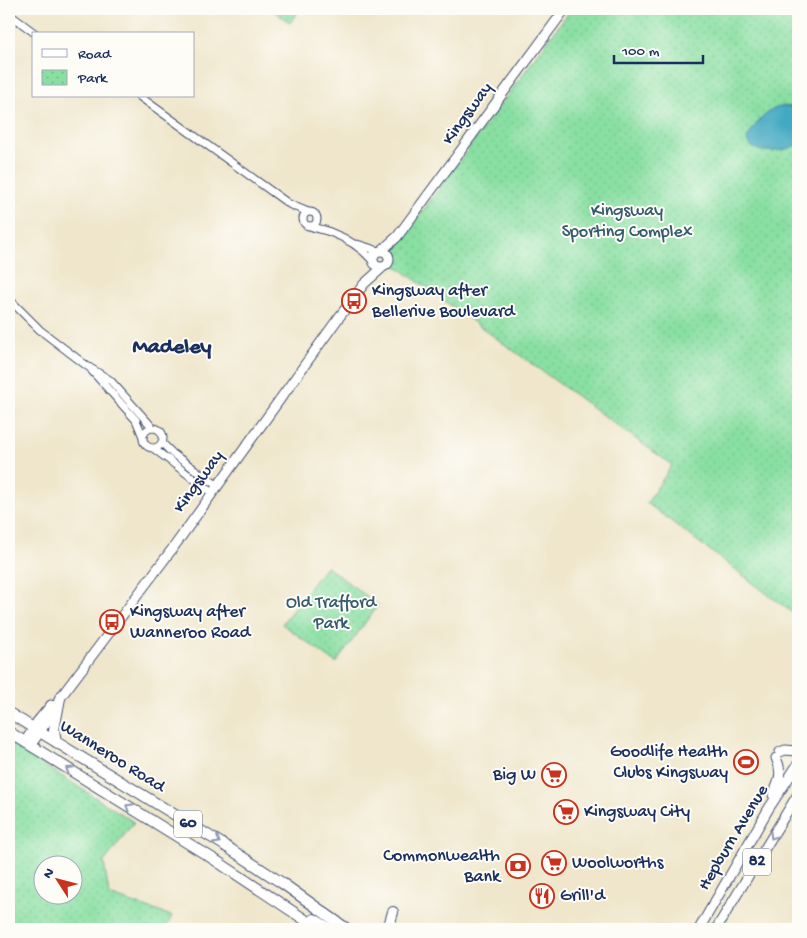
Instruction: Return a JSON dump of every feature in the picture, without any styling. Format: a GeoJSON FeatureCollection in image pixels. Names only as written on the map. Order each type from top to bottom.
{"type":"FeatureCollection","features":[{"type":"Feature","properties":{"kind":"highway"},"geometry":{"type":"LineString","coordinates":[[56,742],[54,730],[60,698]]}},
{"type":"Feature","properties":{"kind":"highway","name":"Wanneroo Road"},"geometry":{"type":"LineString","coordinates":[[9,713],[282,883],[347,929]]}},
{"type":"Feature","properties":{"kind":"highway"},"geometry":{"type":"LineString","coordinates":[[9,732],[9,749]]}},
{"type":"Feature","properties":{"kind":"highway","name":"Wanneroo Road"},"geometry":{"type":"LineString","coordinates":[[9,732],[277,900],[319,929]]}},
{"type":"Feature","properties":{"kind":"highway"},"geometry":{"type":"LineString","coordinates":[[110,796],[108,788],[112,776]]}},
{"type":"Feature","properties":{"kind":"highway"},"geometry":{"type":"LineString","coordinates":[[277,900],[298,908],[330,929]]}},
{"type":"Feature","properties":{"kind":"highway"},"geometry":{"type":"LineString","coordinates":[[388,929],[393,912]]}},
{"type":"Feature","properties":{"kind":"main road","name":"Kingsway"},"geometry":{"type":"LineString","coordinates":[[364,284],[375,254],[396,239],[565,9]]}},
{"type":"Feature","properties":{"kind":"main road","name":"Kingsway"},"geometry":{"type":"LineString","coordinates":[[28,744],[54,702],[60,698],[162,563],[364,284],[388,264],[396,239]]}},
{"type":"Feature","properties":{"kind":"main road"},"geometry":{"type":"LineString","coordinates":[[380,251],[387,253],[390,258]]}},
{"type":"Feature","properties":{"kind":"main road"},"geometry":{"type":"LineString","coordinates":[[373,261],[378,267],[382,268]]}},
{"type":"Feature","properties":{"kind":"main road"},"geometry":{"type":"LineString","coordinates":[[769,808],[779,780],[780,765],[778,755],[785,750],[798,751]]}},
{"type":"Feature","properties":{"kind":"main road","name":"Hepburn Avenue"},"geometry":{"type":"LineString","coordinates":[[699,929],[769,808],[797,768]]}},
{"type":"Feature","properties":{"kind":"main road","name":"Hepburn Avenue"},"geometry":{"type":"LineString","coordinates":[[716,929],[797,796]]}},
{"type":"Feature","properties":{"kind":"street"},"geometry":{"type":"LineString","coordinates":[[9,14],[33,32]]}},
{"type":"Feature","properties":{"kind":"street"},"geometry":{"type":"LineString","coordinates":[[142,98],[289,204],[303,218],[305,224],[328,231],[350,242],[366,253],[373,261]]}},
{"type":"Feature","properties":{"kind":"street"},"geometry":{"type":"LineString","coordinates":[[289,204],[314,213],[328,231]]}},
{"type":"Feature","properties":{"kind":"street"},"geometry":{"type":"LineString","coordinates":[[303,218],[308,212]]}},
{"type":"Feature","properties":{"kind":"street"},"geometry":{"type":"LineString","coordinates":[[310,226],[315,223],[316,218]]}},
{"type":"Feature","properties":{"kind":"street"},"geometry":{"type":"LineString","coordinates":[[350,242],[380,251]]}},
{"type":"Feature","properties":{"kind":"street"},"geometry":{"type":"LineString","coordinates":[[9,299],[40,330],[87,366],[110,380],[153,428],[161,432],[162,442],[158,447],[153,448]]}},
{"type":"Feature","properties":{"kind":"street"},"geometry":{"type":"LineString","coordinates":[[87,366],[129,410],[136,420],[145,445],[153,448],[214,489]]}},
{"type":"Feature","properties":{"kind":"street"},"geometry":{"type":"LineString","coordinates":[[143,437],[146,430],[153,428]]}},
{"type":"Feature","properties":{"kind":"street"},"geometry":{"type":"LineString","coordinates":[[162,442],[173,454],[214,489]]}},
{"type":"Feature","properties":{"kind":"green space"},"geometry":{"type":"Polygon","coordinates":[[[271,9],[300,9],[290,23],[271,9]]]}},
{"type":"Feature","properties":{"kind":"green space","name":"Kingsway Sporting Complex"},"geometry":{"type":"Polygon","coordinates":[[[571,9],[798,9],[798,617],[647,503],[672,465],[392,263],[395,251],[403,238],[571,9]]]}},
{"type":"Feature","properties":{"kind":"green space","name":"Old Trafford Park"},"geometry":{"type":"Polygon","coordinates":[[[326,566],[378,605],[336,663],[282,624],[326,566]]]}},
{"type":"Feature","properties":{"kind":"green space"},"geometry":{"type":"Polygon","coordinates":[[[9,743],[134,822],[104,862],[109,895],[172,916],[166,929],[9,929],[9,743]]]}},
{"type":"Feature","properties":{"kind":"water"},"geometry":{"type":"Polygon","coordinates":[[[777,107],[798,107],[798,144],[778,151],[762,151],[750,145],[747,140],[757,124],[766,114],[777,107]]]}},
{"type":"Feature","properties":{"kind":"place","name":"Kingsway after Bellerive Boulevard"},"geometry":{"type":"Point","coordinates":[354,301]}},
{"type":"Feature","properties":{"kind":"place","name":"Kingsway after Wanneroo Road"},"geometry":{"type":"Point","coordinates":[112,622]}},
{"type":"Feature","properties":{"kind":"place","name":"Goodlife Health Clubs Kingsway"},"geometry":{"type":"Point","coordinates":[746,762]}},
{"type":"Feature","properties":{"kind":"place","name":"Big W"},"geometry":{"type":"Point","coordinates":[554,775]}},
{"type":"Feature","properties":{"kind":"place","name":"Kingsway City"},"geometry":{"type":"Point","coordinates":[566,812]}},
{"type":"Feature","properties":{"kind":"place","name":"Woolworths"},"geometry":{"type":"Point","coordinates":[554,863]}},
{"type":"Feature","properties":{"kind":"place","name":"Commonwealth Bank"},"geometry":{"type":"Point","coordinates":[518,866]}},
{"type":"Feature","properties":{"kind":"place","name":"Grill'd"},"geometry":{"type":"Point","coordinates":[542,896]}},
{"type":"Feature","properties":{"kind":"district","name":"Madeley"},"geometry":{"type":"Point","coordinates":[172,348]}}]}
